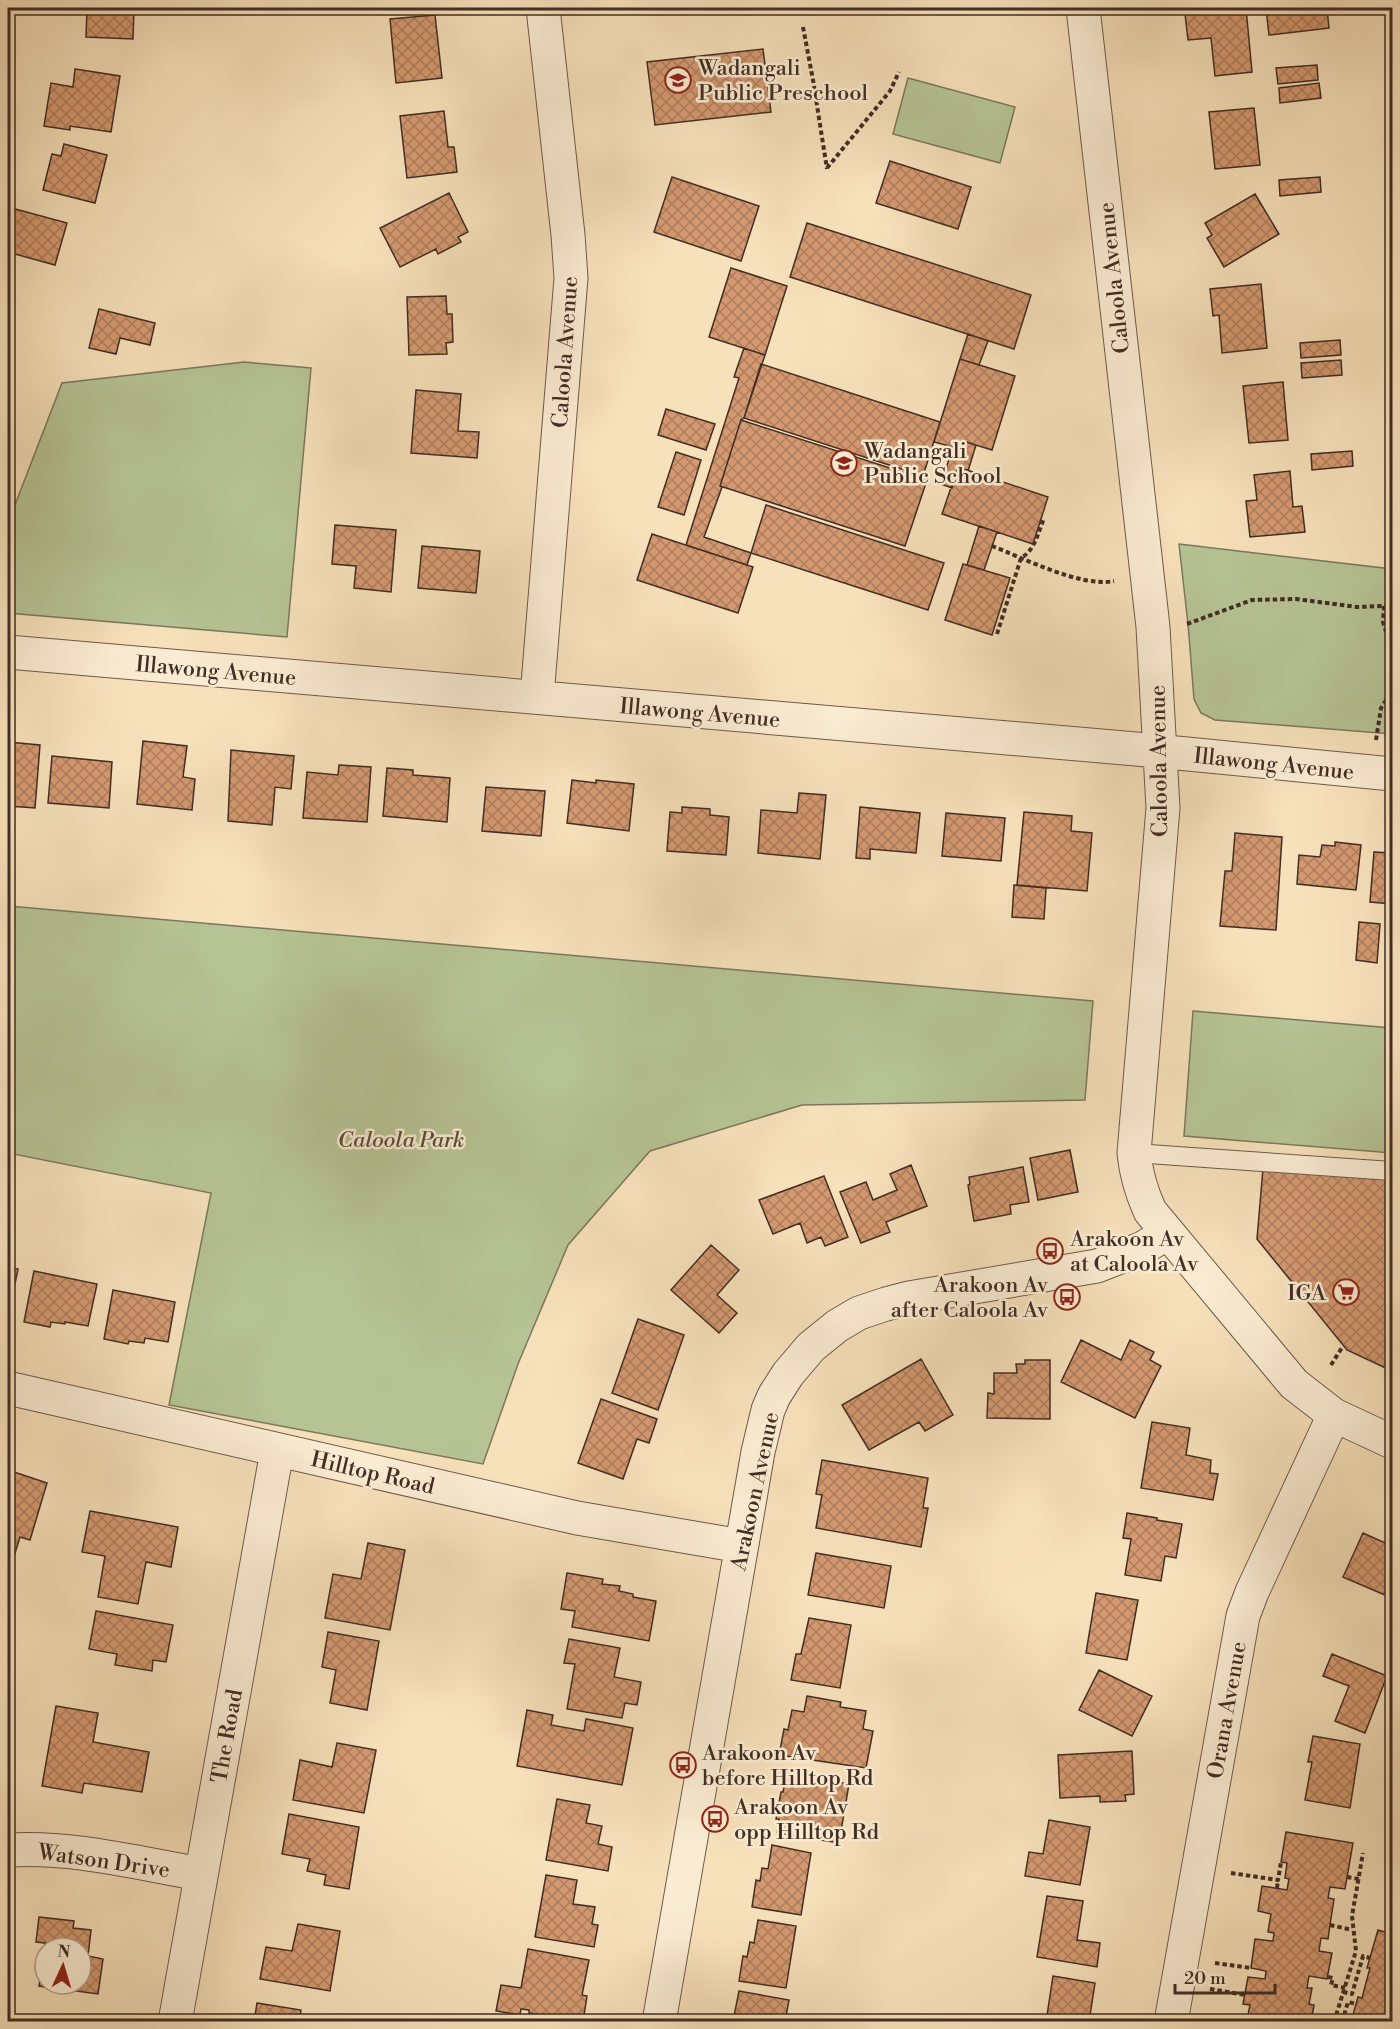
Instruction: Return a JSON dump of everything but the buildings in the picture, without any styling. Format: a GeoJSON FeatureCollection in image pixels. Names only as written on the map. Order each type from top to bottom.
{"type":"FeatureCollection","features":[{"type":"Feature","properties":{"kind":"street","name":"Caloola Avenue"},"geometry":{"type":"LineString","coordinates":[[537,697],[571,278],[543,8]]}},
{"type":"Feature","properties":{"kind":"street","name":"Caloola Avenue"},"geometry":{"type":"LineString","coordinates":[[1083,8],[1153,627],[1161,752],[1163,808],[1134,1153],[1140,1190],[1150,1211],[1167,1233],[1294,1384],[1334,1415],[1392,1442]]}},
{"type":"Feature","properties":{"kind":"street","name":"Illawong Avenue"},"geometry":{"type":"LineString","coordinates":[[8,652],[1383,773]]}},
{"type":"Feature","properties":{"kind":"street","name":"Arakoon Avenue"},"geometry":{"type":"LineString","coordinates":[[659,2022],[758,1452],[771,1403],[788,1374],[804,1355],[837,1326],[859,1313],[886,1304],[1097,1266],[1143,1248],[1167,1233]]}},
{"type":"Feature","properties":{"kind":"street","name":"Hilltop Road"},"geometry":{"type":"LineString","coordinates":[[8,1388],[577,1518],[741,1546]]}},
{"type":"Feature","properties":{"kind":"street","name":"Orana Avenue"},"geometry":{"type":"LineString","coordinates":[[1186,2019],[1244,1616],[1252,1592],[1334,1415]]}},
{"type":"Feature","properties":{"kind":"street","name":"The Road"},"geometry":{"type":"LineString","coordinates":[[175,2022],[277,1451]]}},
{"type":"Feature","properties":{"kind":"street","name":"Watson Drive"},"geometry":{"type":"LineString","coordinates":[[8,1850],[77,1853],[201,1874]]}},
{"type":"Feature","properties":{"kind":"lane"},"geometry":{"type":"LineString","coordinates":[[1134,1153],[1392,1171]]}},
{"type":"Feature","properties":{"kind":"path"},"geometry":{"type":"LineString","coordinates":[[803,27],[827,169],[890,91],[899,72]]}},
{"type":"Feature","properties":{"kind":"path"},"geometry":{"type":"LineString","coordinates":[[997,634],[1021,558],[1033,548],[1044,518]]}},
{"type":"Feature","properties":{"kind":"path"},"geometry":{"type":"LineString","coordinates":[[992,546],[1086,580],[1104,583],[1115,581]]}},
{"type":"Feature","properties":{"kind":"path"},"geometry":{"type":"LineString","coordinates":[[1153,627],[1188,624],[1252,600],[1296,599],[1358,607],[1392,604]]}},
{"type":"Feature","properties":{"kind":"path"},"geometry":{"type":"LineString","coordinates":[[1384,606],[1383,622],[1392,651]]}},
{"type":"Feature","properties":{"kind":"path"},"geometry":{"type":"LineString","coordinates":[[1383,773],[1376,733],[1381,708],[1392,691]]}},
{"type":"Feature","properties":{"kind":"path"},"geometry":{"type":"LineString","coordinates":[[1331,1365],[1343,1346]]}},
{"type":"Feature","properties":{"kind":"path"},"geometry":{"type":"LineString","coordinates":[[1334,2022],[1356,1951],[1352,1916],[1363,1853]]}},
{"type":"Feature","properties":{"kind":"path"},"geometry":{"type":"LineString","coordinates":[[1277,1888],[1281,1862]]}},
{"type":"Feature","properties":{"kind":"path"},"geometry":{"type":"LineString","coordinates":[[1227,1872],[1278,1880]]}},
{"type":"Feature","properties":{"kind":"path"},"geometry":{"type":"LineString","coordinates":[[1347,1877],[1359,1879]]}},
{"type":"Feature","properties":{"kind":"path"},"geometry":{"type":"LineString","coordinates":[[1330,1925],[1352,1930]]}},
{"type":"Feature","properties":{"kind":"path"},"geometry":{"type":"LineString","coordinates":[[1328,1977],[1333,1978],[1331,1985],[1352,1994],[1363,1956],[1370,1958]]}},
{"type":"Feature","properties":{"kind":"path"},"geometry":{"type":"LineString","coordinates":[[1211,1962],[1251,1968]]}},
{"type":"Feature","properties":{"kind":"path"},"geometry":{"type":"LineString","coordinates":[[1207,1989],[1245,1995]]}},
{"type":"Feature","properties":{"kind":"path"},"geometry":{"type":"LineString","coordinates":[[1342,2022],[1348,2001],[1356,2004]]}},
{"type":"Feature","properties":{"kind":"path"},"geometry":{"type":"LineString","coordinates":[[1186,2019],[1231,2022]]}},
{"type":"Feature","properties":{"kind":"green space"},"geometry":{"type":"Polygon","coordinates":[[[908,78],[1015,107],[1000,163],[893,134],[908,78]]]}},
{"type":"Feature","properties":{"kind":"green space"},"geometry":{"type":"Polygon","coordinates":[[[244,362],[311,368],[287,637],[8,613],[8,523],[62,383],[244,362]]]}},
{"type":"Feature","properties":{"kind":"green space"},"geometry":{"type":"Polygon","coordinates":[[[1179,544],[1392,569],[1392,734],[1215,720],[1201,713],[1194,699],[1179,544]]]}},
{"type":"Feature","properties":{"kind":"green space","name":"Caloola Park"},"geometry":{"type":"Polygon","coordinates":[[[8,906],[1093,1001],[1085,1100],[802,1105],[650,1151],[568,1245],[518,1364],[483,1464],[169,1405],[211,1193],[8,1153],[8,906]]]}},
{"type":"Feature","properties":{"kind":"green space"},"geometry":{"type":"Polygon","coordinates":[[[1193,1011],[1392,1028],[1392,1153],[1184,1136],[1193,1011]]]}},
{"type":"Feature","properties":{"kind":"place","name":"Wadangali Public Preschool"},"geometry":{"type":"Point","coordinates":[678,80]}},
{"type":"Feature","properties":{"kind":"place","name":"Wadangali Public School"},"geometry":{"type":"Point","coordinates":[844,463]}},
{"type":"Feature","properties":{"kind":"place","name":"Arakoon Av at Caloola Av"},"geometry":{"type":"Point","coordinates":[1050,1251]}},
{"type":"Feature","properties":{"kind":"place","name":"IGA"},"geometry":{"type":"Point","coordinates":[1346,1292]}},
{"type":"Feature","properties":{"kind":"place","name":"Arakoon Av after Caloola Av"},"geometry":{"type":"Point","coordinates":[1067,1297]}},
{"type":"Feature","properties":{"kind":"place","name":"Arakoon Av before Hilltop Rd"},"geometry":{"type":"Point","coordinates":[683,1765]}},
{"type":"Feature","properties":{"kind":"place","name":"Arakoon Av opp Hilltop Rd"},"geometry":{"type":"Point","coordinates":[715,1819]}}]}
